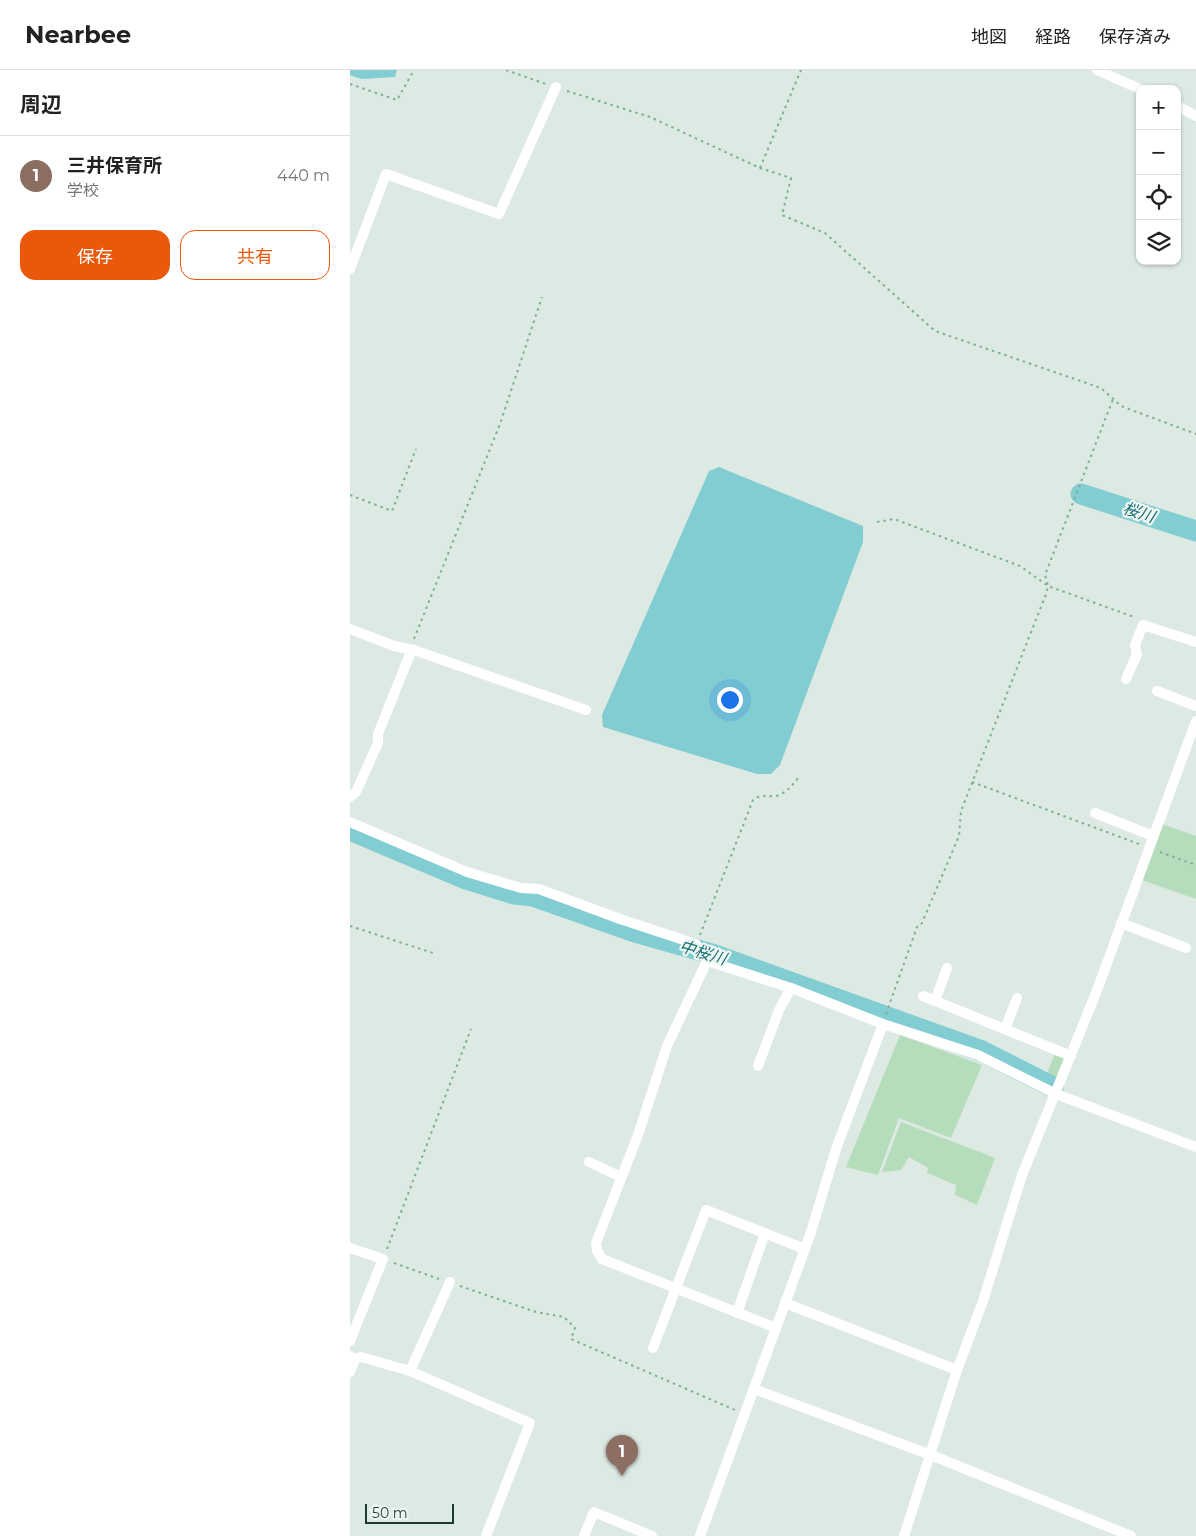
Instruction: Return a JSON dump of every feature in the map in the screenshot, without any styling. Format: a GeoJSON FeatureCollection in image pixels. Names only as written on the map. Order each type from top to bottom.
{"type":"FeatureCollection","features":[{"type":"Feature","properties":{"kind":"street"},"geometry":{"type":"LineString","coordinates":[[1097,70],[1136,87]]}},
{"type":"Feature","properties":{"kind":"street"},"geometry":{"type":"LineString","coordinates":[[350,269],[386,174],[499,214],[556,87]]}},
{"type":"Feature","properties":{"kind":"street"},"geometry":{"type":"LineString","coordinates":[[1181,108],[1196,116]]}},
{"type":"Feature","properties":{"kind":"street"},"geometry":{"type":"LineString","coordinates":[[1126,679],[1137,654],[1135,645],[1143,625],[1196,642]]}},
{"type":"Feature","properties":{"kind":"street"},"geometry":{"type":"LineString","coordinates":[[350,629],[394,646],[410,649],[586,710]]}},
{"type":"Feature","properties":{"kind":"street"},"geometry":{"type":"LineString","coordinates":[[350,797],[356,792],[378,743],[378,734],[410,654],[410,649]]}},
{"type":"Feature","properties":{"kind":"street"},"geometry":{"type":"LineString","coordinates":[[1157,690],[1196,706]]}},
{"type":"Feature","properties":{"kind":"street"},"geometry":{"type":"LineString","coordinates":[[904,1536],[957,1370],[983,1301],[1022,1175],[1071,1056],[1153,836],[1194,733],[1196,721]]}},
{"type":"Feature","properties":{"kind":"street"},"geometry":{"type":"LineString","coordinates":[[1095,813],[1153,836]]}},
{"type":"Feature","properties":{"kind":"street"},"geometry":{"type":"LineString","coordinates":[[350,822],[467,872],[521,888],[539,889],[620,919],[791,988],[884,1019],[978,1055],[1056,1094],[1196,1147]]}},
{"type":"Feature","properties":{"kind":"street"},"geometry":{"type":"LineString","coordinates":[[1121,923],[1186,948]]}},
{"type":"Feature","properties":{"kind":"street"},"geometry":{"type":"LineString","coordinates":[[702,953],[667,1046],[638,1135],[596,1243],[597,1251],[602,1259],[776,1328]]}},
{"type":"Feature","properties":{"kind":"street"},"geometry":{"type":"LineString","coordinates":[[935,1001],[947,968]]}},
{"type":"Feature","properties":{"kind":"street"},"geometry":{"type":"LineString","coordinates":[[758,1066],[779,1010],[791,988]]}},
{"type":"Feature","properties":{"kind":"street"},"geometry":{"type":"LineString","coordinates":[[923,996],[1071,1056]]}},
{"type":"Feature","properties":{"kind":"street"},"geometry":{"type":"LineString","coordinates":[[1005,1029],[1017,998]]}},
{"type":"Feature","properties":{"kind":"street"},"geometry":{"type":"LineString","coordinates":[[700,1536],[805,1249],[837,1146],[884,1019]]}},
{"type":"Feature","properties":{"kind":"street"},"geometry":{"type":"LineString","coordinates":[[589,1162],[621,1177]]}},
{"type":"Feature","properties":{"kind":"street"},"geometry":{"type":"LineString","coordinates":[[653,1348],[706,1210],[805,1249]]}},
{"type":"Feature","properties":{"kind":"street"},"geometry":{"type":"LineString","coordinates":[[737,1313],[765,1233]]}},
{"type":"Feature","properties":{"kind":"street"},"geometry":{"type":"LineString","coordinates":[[350,1248],[383,1260],[350,1341]]}},
{"type":"Feature","properties":{"kind":"street"},"geometry":{"type":"LineString","coordinates":[[410,1371],[450,1282]]}},
{"type":"Feature","properties":{"kind":"street"},"geometry":{"type":"LineString","coordinates":[[785,1303],[957,1370]]}},
{"type":"Feature","properties":{"kind":"street"},"geometry":{"type":"LineString","coordinates":[[350,1372],[352,1358],[361,1357],[410,1371],[530,1423],[486,1536]]}},
{"type":"Feature","properties":{"kind":"street"},"geometry":{"type":"LineString","coordinates":[[754,1389],[931,1455],[1131,1536]]}},
{"type":"Feature","properties":{"kind":"street"},"geometry":{"type":"LineString","coordinates":[[584,1536],[594,1512],[652,1536]]}},
{"type":"Feature","properties":{"kind":"path"},"geometry":{"type":"LineString","coordinates":[[350,84],[397,100],[414,70]]}},
{"type":"Feature","properties":{"kind":"path"},"geometry":{"type":"LineString","coordinates":[[506,70],[650,117],[760,168],[791,178],[782,215],[825,233],[935,331],[1100,388],[1121,406],[1196,434]]}},
{"type":"Feature","properties":{"kind":"path"},"geometry":{"type":"LineString","coordinates":[[760,168],[801,70]]}},
{"type":"Feature","properties":{"kind":"path"},"geometry":{"type":"LineString","coordinates":[[410,649],[500,424],[542,297]]}},
{"type":"Feature","properties":{"kind":"path"},"geometry":{"type":"LineString","coordinates":[[884,1019],[917,927],[921,925],[959,836],[960,812],[1046,594],[1048,586],[1045,575],[1113,399]]}},
{"type":"Feature","properties":{"kind":"path"},"geometry":{"type":"LineString","coordinates":[[350,495],[392,511],[416,449]]}},
{"type":"Feature","properties":{"kind":"path"},"geometry":{"type":"LineString","coordinates":[[877,522],[894,519],[1020,566],[1048,586],[1139,619],[1143,625]]}},
{"type":"Feature","properties":{"kind":"path"},"geometry":{"type":"LineString","coordinates":[[702,953],[752,800],[756,797],[774,796],[783,793],[791,788],[798,778]]}},
{"type":"Feature","properties":{"kind":"path"},"geometry":{"type":"LineString","coordinates":[[972,782],[1196,865]]}},
{"type":"Feature","properties":{"kind":"path"},"geometry":{"type":"LineString","coordinates":[[350,926],[433,954]]}},
{"type":"Feature","properties":{"kind":"path"},"geometry":{"type":"LineString","coordinates":[[471,1029],[383,1260],[536,1312],[564,1317],[575,1328],[571,1339],[744,1414]]}},
{"type":"Feature","properties":{"kind":"green space"},"geometry":{"type":"Polygon","coordinates":[[[1162,824],[1196,836],[1196,899],[1142,880],[1162,824]]]}},
{"type":"Feature","properties":{"kind":"green space"},"geometry":{"type":"Polygon","coordinates":[[[900,1035],[982,1065],[951,1138],[899,1118],[878,1175],[846,1167],[900,1035]]]}},
{"type":"Feature","properties":{"kind":"green space"},"geometry":{"type":"Polygon","coordinates":[[[1055,1054],[1067,1059],[1056,1083],[1045,1078],[1055,1054]]]}},
{"type":"Feature","properties":{"kind":"green space"},"geometry":{"type":"Polygon","coordinates":[[[901,1122],[995,1158],[977,1205],[955,1195],[956,1185],[927,1173],[928,1168],[909,1157],[901,1170],[882,1172],[901,1122]]]}},
{"type":"Feature","properties":{"kind":"water"},"geometry":{"type":"Polygon","coordinates":[[[350,70],[397,70],[395,77],[361,79],[350,75],[350,70]]]}},
{"type":"Feature","properties":{"kind":"water"},"geometry":{"type":"Polygon","coordinates":[[[719,467],[863,526],[863,542],[780,765],[771,774],[757,774],[603,727],[602,715],[709,471],[719,467]]]}},
{"type":"Feature","properties":{"kind":"waterway","name":"桜川"},"geometry":{"type":"LineString","coordinates":[[1081,494],[1196,531]]}},
{"type":"Feature","properties":{"kind":"waterway","name":"中桜川"},"geometry":{"type":"LineString","coordinates":[[350,830],[466,879],[514,894],[533,896],[638,933],[712,954],[982,1051],[1053,1087]]}},
{"type":"Feature","properties":{"kind":"place","name":"三井保育所"},"geometry":{"type":"Point","coordinates":[622,1476]}}]}
